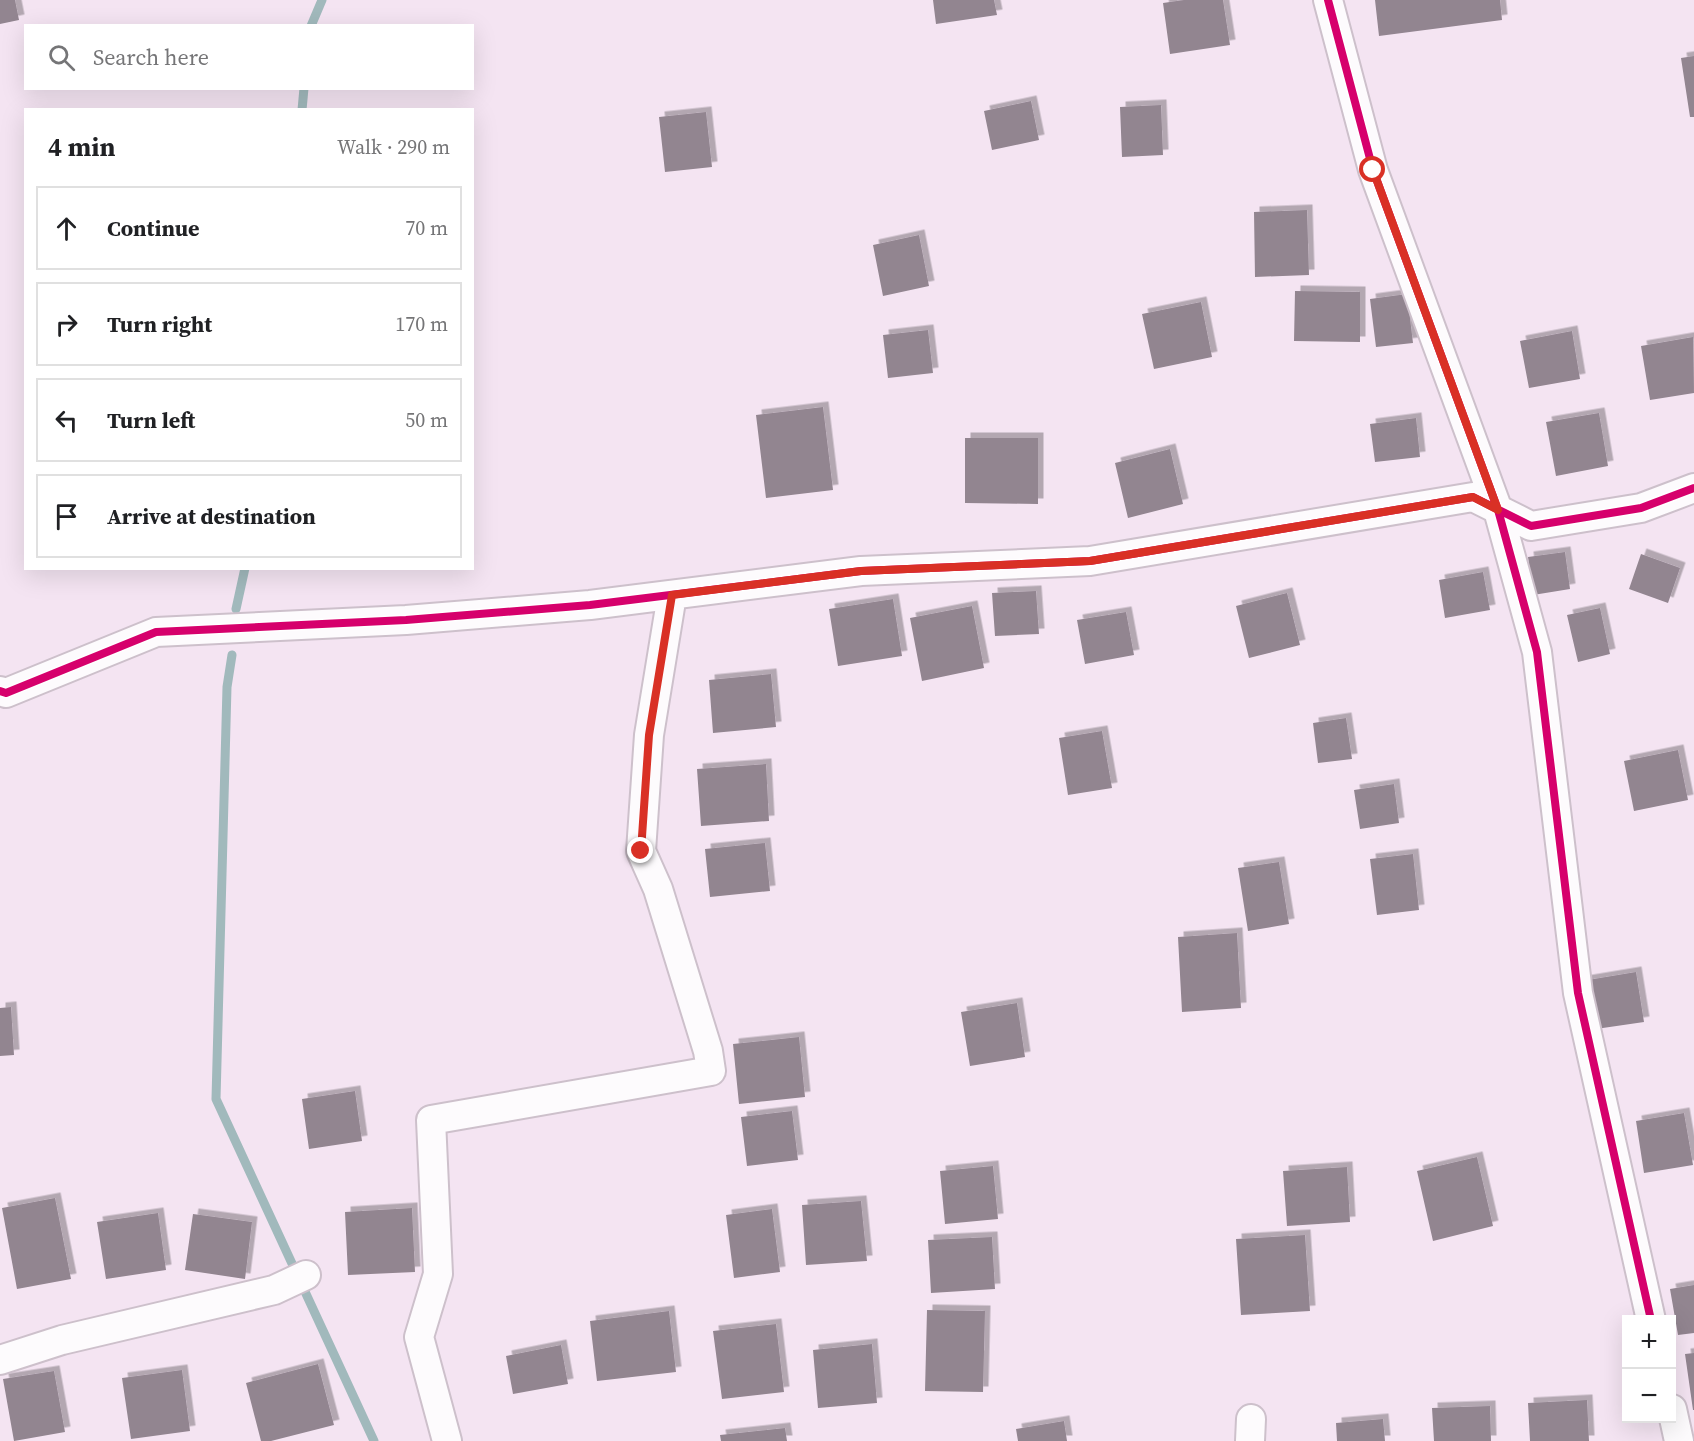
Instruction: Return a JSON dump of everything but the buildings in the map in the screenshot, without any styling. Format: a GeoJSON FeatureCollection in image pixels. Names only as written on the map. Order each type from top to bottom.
{"type":"FeatureCollection","features":[{"type":"Feature","properties":{"kind":"street"},"geometry":{"type":"LineString","coordinates":[[1328,0],[1373,170],[1498,510],[1537,652],[1578,993],[1651,1315]]}},
{"type":"Feature","properties":{"kind":"street"},"geometry":{"type":"LineString","coordinates":[[0,691],[6,693],[156,632],[418,619],[590,605],[861,571],[1090,561],[1473,497],[1531,526],[1641,508],[1694,488]]}},
{"type":"Feature","properties":{"kind":"street"},"geometry":{"type":"LineString","coordinates":[[447,1441],[419,1337],[438,1274],[431,1120],[711,1071],[708,1052],[658,889],[641,851],[649,735],[672,595]]}},
{"type":"Feature","properties":{"kind":"street"},"geometry":{"type":"LineString","coordinates":[[0,1360],[62,1340],[274,1290],[306,1275]]}},
{"type":"Feature","properties":{"kind":"street"},"geometry":{"type":"LineString","coordinates":[[1674,1423],[1679,1441]]}},
{"type":"Feature","properties":{"kind":"waterway"},"geometry":{"type":"LineString","coordinates":[[312,24],[322,0]]}},
{"type":"Feature","properties":{"kind":"waterway"},"geometry":{"type":"LineString","coordinates":[[302,108],[304,90]]}},
{"type":"Feature","properties":{"kind":"waterway"},"geometry":{"type":"LineString","coordinates":[[236,609],[245,570]]}},
{"type":"Feature","properties":{"kind":"waterway"},"geometry":{"type":"LineString","coordinates":[[232,655],[227,687],[216,1099],[374,1441]]}},
{"type":"Feature","properties":{"kind":"cycle path"},"geometry":{"type":"LineString","coordinates":[[1328,0],[1373,170],[1498,510],[1537,652],[1578,993],[1650,1315]]}},
{"type":"Feature","properties":{"kind":"cycle path"},"geometry":{"type":"LineString","coordinates":[[0,691],[6,693],[156,632],[406,620],[590,605],[861,571],[1090,561],[1473,497],[1531,526],[1641,508],[1694,488]]}},
{"type":"Feature","properties":{"kind":"route"},"geometry":{"type":"LineString","coordinates":[[641,851],[649,735],[672,595],[861,571],[1090,561],[1473,497],[1498,510],[1373,170]]}}]}
